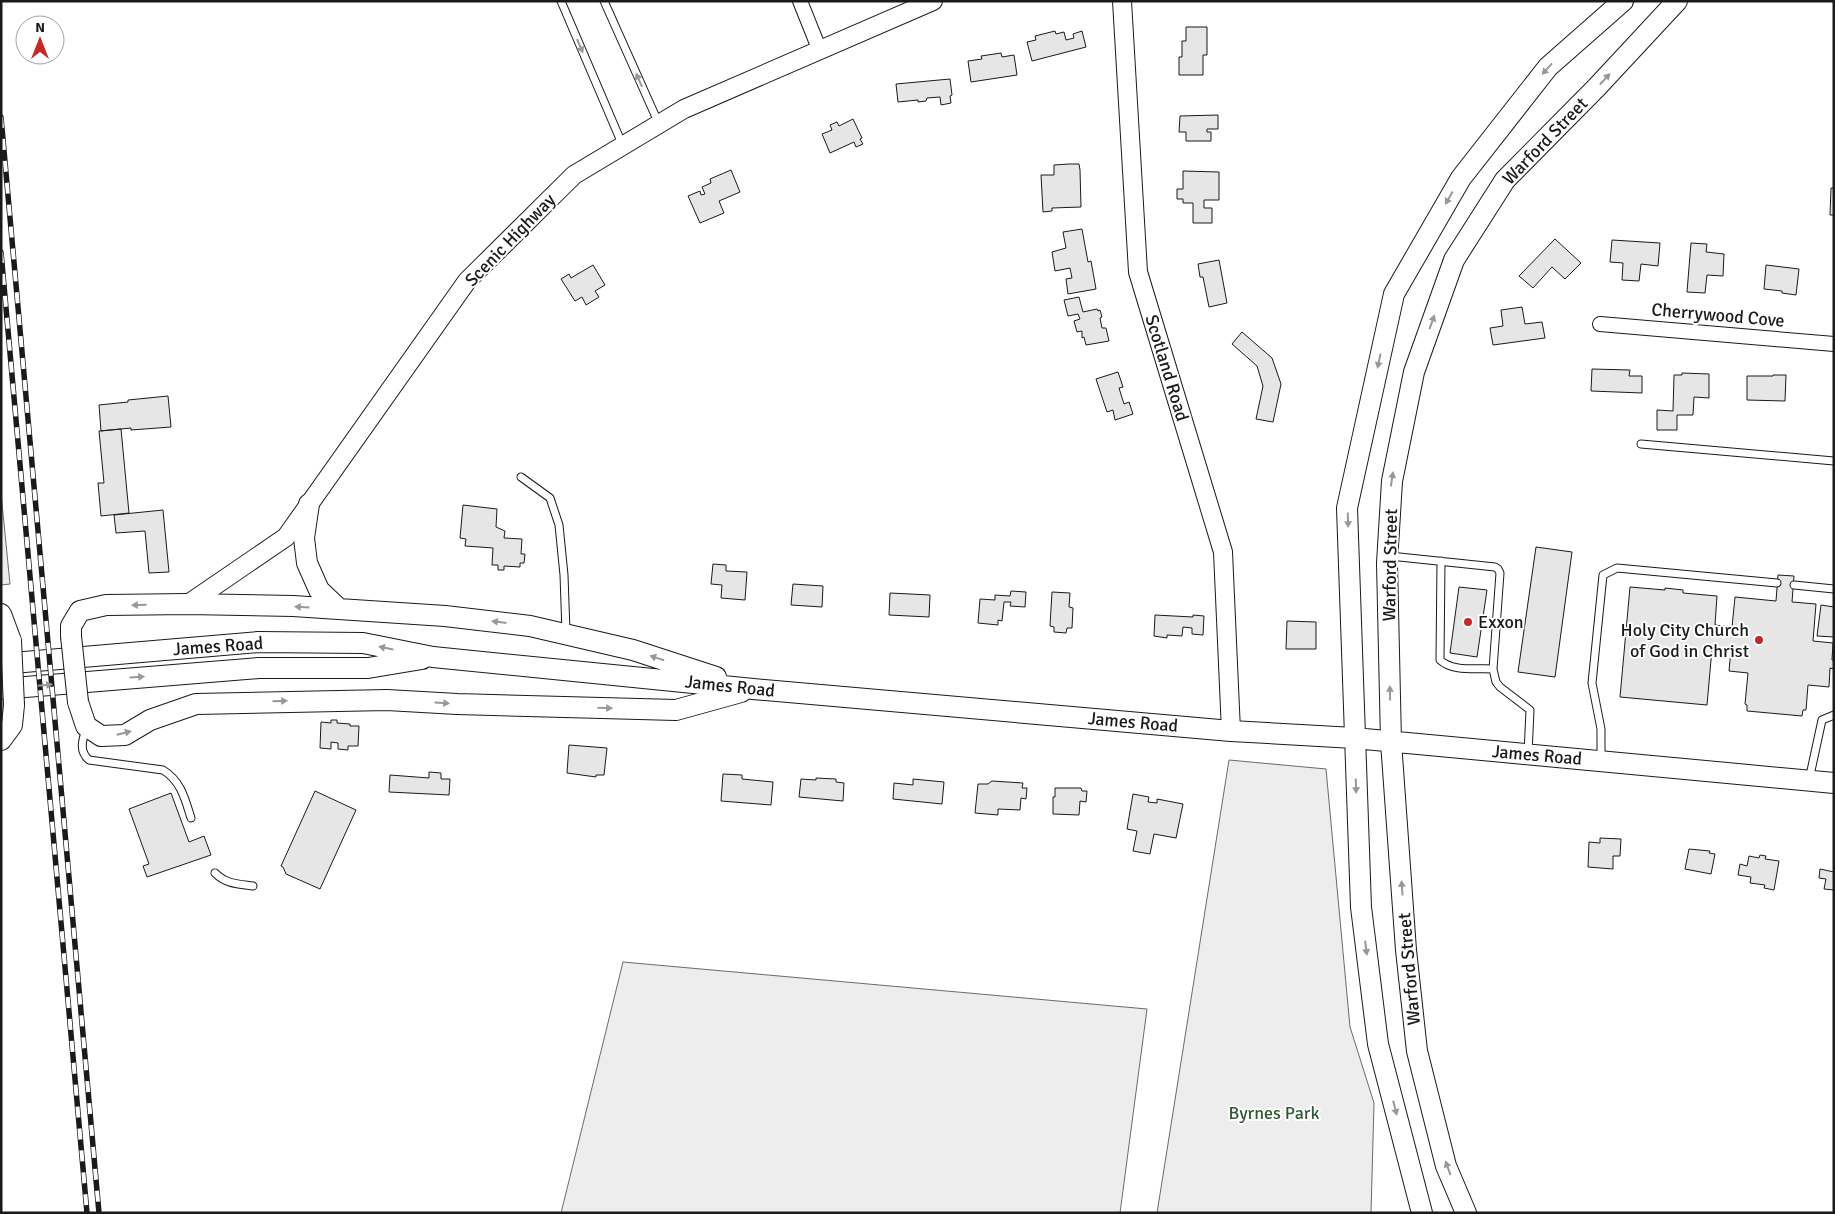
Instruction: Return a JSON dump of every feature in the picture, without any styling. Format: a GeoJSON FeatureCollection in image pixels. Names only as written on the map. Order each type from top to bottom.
{"type":"FeatureCollection","features":[{"type":"Feature","properties":{"kind":"main road"},"geometry":{"type":"LineString","coordinates":[[1422,1213],[1378,1044],[1361,907],[1347,508],[1394,294],[1460,178],[1548,67],[1623,1]]}},
{"type":"Feature","properties":{"kind":"main road","name":"Warford Street"},"geometry":{"type":"LineString","coordinates":[[1466,1213],[1446,1166],[1417,1051],[1406,950],[1391,742],[1387,556],[1392,481],[1414,372],[1454,260],[1504,180],[1597,87],[1677,1]]}},
{"type":"Feature","properties":{"kind":"main road"},"geometry":{"type":"LineString","coordinates":[[309,504],[304,538],[307,562],[319,590],[339,609]]}},
{"type":"Feature","properties":{"kind":"main road"},"geometry":{"type":"LineString","coordinates":[[106,605],[293,606],[445,616],[530,626],[566,634],[633,650],[753,689],[676,710],[457,704],[387,700],[196,704],[150,720],[126,735],[101,736],[86,727],[78,702],[71,626],[80,611],[106,605]]}},
{"type":"Feature","properties":{"kind":"main road"},"geometry":{"type":"LineString","coordinates":[[1,614],[11,641],[14,705],[12,725],[1,740]]}},
{"type":"Feature","properties":{"kind":"main road","name":"James Road"},"geometry":{"type":"LineString","coordinates":[[1,664],[258,642],[363,644],[434,657],[753,689],[1231,731],[1354,738],[1834,782]]}},
{"type":"Feature","properties":{"kind":"main road","name":"James Road"},"geometry":{"type":"LineString","coordinates":[[1,689],[259,668],[368,668],[434,657]]}},
{"type":"Feature","properties":{"kind":"street"},"geometry":{"type":"LineString","coordinates":[[800,1],[820,51]]}},
{"type":"Feature","properties":{"kind":"street","name":"Scenic Highway"},"geometry":{"type":"LineString","coordinates":[[188,604],[286,537],[467,281],[574,175],[684,109],[933,1]]}},
{"type":"Feature","properties":{"kind":"street","name":"Scotland Road"},"geometry":{"type":"LineString","coordinates":[[1122,1],[1138,272],[1222,552],[1231,731]]}},
{"type":"Feature","properties":{"kind":"street","name":"Cherrywood Cove"},"geometry":{"type":"LineString","coordinates":[[1600,324],[1834,344]]}},
{"type":"Feature","properties":{"kind":"lane"},"geometry":{"type":"LineString","coordinates":[[562,1],[623,146]]}},
{"type":"Feature","properties":{"kind":"lane"},"geometry":{"type":"LineString","coordinates":[[604,1],[659,124]]}},
{"type":"Feature","properties":{"kind":"lane"},"geometry":{"type":"LineString","coordinates":[[1641,444],[1834,460]]}},
{"type":"Feature","properties":{"kind":"lane"},"geometry":{"type":"LineString","coordinates":[[522,476],[550,498],[559,525],[564,574],[566,634]]}},
{"type":"Feature","properties":{"kind":"lane"},"geometry":{"type":"LineString","coordinates":[[1387,556],[1495,567],[1498,569],[1500,573],[1493,669],[1496,682],[1500,687],[1530,710],[1528,754]]}},
{"type":"Feature","properties":{"kind":"lane"},"geometry":{"type":"LineString","coordinates":[[1441,561],[1440,660],[1447,666],[1493,669]]}},
{"type":"Feature","properties":{"kind":"lane"},"geometry":{"type":"LineString","coordinates":[[1601,761],[1601,729],[1592,683],[1603,574],[1617,568],[1777,584]]}},
{"type":"Feature","properties":{"kind":"lane"},"geometry":{"type":"LineString","coordinates":[[1794,585],[1834,589]]}},
{"type":"Feature","properties":{"kind":"lane"},"geometry":{"type":"LineString","coordinates":[[1809,780],[1822,720],[1834,716]]}},
{"type":"Feature","properties":{"kind":"lane"},"geometry":{"type":"LineString","coordinates":[[86,727],[82,744],[84,756],[89,760],[163,770],[172,775],[183,791],[191,818]]}},
{"type":"Feature","properties":{"kind":"lane"},"geometry":{"type":"LineString","coordinates":[[215,873],[222,880],[234,884],[253,886]]}},
{"type":"Feature","properties":{"kind":"shaded area"},"geometry":{"type":"Polygon","coordinates":[[[1,493],[10,584],[1,585],[1,493]]]}},
{"type":"Feature","properties":{"kind":"shaded area","name":"Byrnes Park"},"geometry":{"type":"Polygon","coordinates":[[[1229,760],[1326,769],[1350,1027],[1374,1103],[1371,1213],[1157,1213],[1229,760]]]}},
{"type":"Feature","properties":{"kind":"shaded area"},"geometry":{"type":"Polygon","coordinates":[[[623,962],[1147,1009],[1120,1213],[561,1213],[623,962]]]}},
{"type":"Feature","properties":{"kind":"building"},"geometry":{"type":"Polygon","coordinates":[[[1186,27],[1207,27],[1207,55],[1203,55],[1203,75],[1179,75],[1179,57],[1182,57],[1182,41],[1186,41],[1186,27]]]}},
{"type":"Feature","properties":{"kind":"building"},"geometry":{"type":"Polygon","coordinates":[[[1055,31],[1056,34],[1064,32],[1066,40],[1074,38],[1073,34],[1082,31],[1086,47],[1032,61],[1027,42],[1036,40],[1035,36],[1055,31]]]}},
{"type":"Feature","properties":{"kind":"building"},"geometry":{"type":"Polygon","coordinates":[[[1001,53],[1002,57],[1014,55],[1017,75],[971,82],[968,61],[982,59],[981,56],[1001,53]]]}},
{"type":"Feature","properties":{"kind":"building"},"geometry":{"type":"Polygon","coordinates":[[[950,79],[951,103],[941,105],[940,97],[927,98],[926,101],[918,102],[918,100],[898,102],[896,84],[950,79]]]}},
{"type":"Feature","properties":{"kind":"building"},"geometry":{"type":"Polygon","coordinates":[[[1218,115],[1218,129],[1207,129],[1207,132],[1211,132],[1211,141],[1186,141],[1186,132],[1179,132],[1180,116],[1218,115]]]}},
{"type":"Feature","properties":{"kind":"building"},"geometry":{"type":"Polygon","coordinates":[[[853,119],[863,144],[856,147],[854,142],[830,153],[822,134],[832,130],[830,125],[837,122],[839,126],[853,119]]]}},
{"type":"Feature","properties":{"kind":"building"},"geometry":{"type":"Polygon","coordinates":[[[1079,164],[1081,207],[1052,208],[1052,211],[1043,212],[1041,175],[1054,175],[1054,165],[1079,164]]]}},
{"type":"Feature","properties":{"kind":"building"},"geometry":{"type":"Polygon","coordinates":[[[731,170],[740,192],[719,201],[724,213],[700,223],[688,196],[700,191],[701,195],[705,194],[702,187],[711,183],[710,179],[731,170]]]}},
{"type":"Feature","properties":{"kind":"building"},"geometry":{"type":"Polygon","coordinates":[[[1183,171],[1219,172],[1219,200],[1204,200],[1204,208],[1212,208],[1212,223],[1193,223],[1193,203],[1183,203],[1183,199],[1177,199],[1177,189],[1183,189],[1183,171]]]}},
{"type":"Feature","properties":{"kind":"building"},"geometry":{"type":"Polygon","coordinates":[[[1831,188],[1834,188],[1834,215],[1830,215],[1831,188]]]}},
{"type":"Feature","properties":{"kind":"building"},"geometry":{"type":"Polygon","coordinates":[[[1082,229],[1088,262],[1091,261],[1096,289],[1068,294],[1066,279],[1072,278],[1070,268],[1055,271],[1052,252],[1066,248],[1063,232],[1082,229]]]}},
{"type":"Feature","properties":{"kind":"building"},"geometry":{"type":"Polygon","coordinates":[[[1555,239],[1581,263],[1565,279],[1552,267],[1533,288],[1519,276],[1555,239]]]}},
{"type":"Feature","properties":{"kind":"building"},"geometry":{"type":"Polygon","coordinates":[[[1612,240],[1660,243],[1658,266],[1641,264],[1639,281],[1622,280],[1623,263],[1610,262],[1612,240]]]}},
{"type":"Feature","properties":{"kind":"building"},"geometry":{"type":"Polygon","coordinates":[[[1691,243],[1707,244],[1706,252],[1724,254],[1723,276],[1707,275],[1705,293],[1687,292],[1691,243]]]}},
{"type":"Feature","properties":{"kind":"building"},"geometry":{"type":"Polygon","coordinates":[[[1219,260],[1227,303],[1209,307],[1203,277],[1200,277],[1198,264],[1219,260]]]}},
{"type":"Feature","properties":{"kind":"building"},"geometry":{"type":"Polygon","coordinates":[[[593,265],[605,285],[595,291],[599,297],[586,305],[582,297],[575,301],[561,279],[569,274],[571,278],[593,265]]]}},
{"type":"Feature","properties":{"kind":"building"},"geometry":{"type":"Polygon","coordinates":[[[1766,265],[1799,269],[1796,295],[1764,289],[1766,265]]]}},
{"type":"Feature","properties":{"kind":"building"},"geometry":{"type":"Polygon","coordinates":[[[1079,297],[1083,312],[1100,310],[1102,328],[1106,328],[1109,341],[1086,345],[1084,337],[1082,338],[1082,331],[1077,332],[1074,321],[1080,319],[1078,314],[1068,316],[1064,300],[1079,297]]]}},
{"type":"Feature","properties":{"kind":"building"},"geometry":{"type":"Polygon","coordinates":[[[1522,307],[1525,324],[1542,322],[1545,338],[1493,345],[1490,328],[1503,326],[1501,310],[1522,307]]]}},
{"type":"Feature","properties":{"kind":"building"},"geometry":{"type":"Polygon","coordinates":[[[1242,332],[1272,358],[1281,384],[1273,422],[1256,419],[1263,386],[1257,366],[1232,344],[1242,332]]]}},
{"type":"Feature","properties":{"kind":"building"},"geometry":{"type":"Polygon","coordinates":[[[1592,369],[1630,370],[1629,376],[1642,376],[1642,393],[1591,391],[1592,369]]]}},
{"type":"Feature","properties":{"kind":"building"},"geometry":{"type":"Polygon","coordinates":[[[1118,372],[1123,387],[1119,388],[1124,404],[1129,402],[1133,414],[1115,420],[1113,410],[1107,412],[1096,379],[1118,372]]]}},
{"type":"Feature","properties":{"kind":"building"},"geometry":{"type":"Polygon","coordinates":[[[1682,373],[1709,374],[1709,398],[1694,397],[1693,415],[1677,415],[1677,430],[1657,430],[1657,410],[1673,411],[1674,375],[1682,375],[1682,373]]]}},
{"type":"Feature","properties":{"kind":"building"},"geometry":{"type":"Polygon","coordinates":[[[1786,375],[1785,401],[1747,400],[1747,376],[1786,375]]]}},
{"type":"Feature","properties":{"kind":"building"},"geometry":{"type":"Polygon","coordinates":[[[168,396],[171,427],[101,431],[99,405],[168,396]]]}},
{"type":"Feature","properties":{"kind":"building"},"geometry":{"type":"Polygon","coordinates":[[[121,429],[129,513],[101,516],[98,483],[104,483],[99,431],[121,429]]]}},
{"type":"Feature","properties":{"kind":"building"},"geometry":{"type":"Polygon","coordinates":[[[463,505],[497,509],[496,527],[505,531],[504,538],[522,539],[521,554],[525,554],[524,563],[520,563],[520,567],[504,566],[504,570],[498,570],[498,565],[492,565],[493,548],[465,546],[466,539],[460,538],[463,505]]]}},
{"type":"Feature","properties":{"kind":"building"},"geometry":{"type":"Polygon","coordinates":[[[163,510],[169,572],[149,573],[145,531],[116,533],[114,515],[163,510]]]}},
{"type":"Feature","properties":{"kind":"building"},"geometry":{"type":"Polygon","coordinates":[[[1536,547],[1572,552],[1555,677],[1518,672],[1536,547]]]}},
{"type":"Feature","properties":{"kind":"building"},"geometry":{"type":"Polygon","coordinates":[[[713,564],[726,565],[726,571],[747,572],[745,600],[721,598],[722,585],[711,584],[713,564]]]}},
{"type":"Feature","properties":{"kind":"building"},"geometry":{"type":"Polygon","coordinates":[[[1778,575],[1794,576],[1792,602],[1816,604],[1813,641],[1833,643],[1832,660],[1834,660],[1834,669],[1830,668],[1829,687],[1808,685],[1806,710],[1803,710],[1802,716],[1747,711],[1747,705],[1745,704],[1748,673],[1729,671],[1731,650],[1712,649],[1707,705],[1620,697],[1630,587],[1665,590],[1665,588],[1683,590],[1683,593],[1717,596],[1715,625],[1732,627],[1735,597],[1776,601],[1778,575]]]}},
{"type":"Feature","properties":{"kind":"building"},"geometry":{"type":"Polygon","coordinates":[[[793,584],[823,586],[822,607],[791,605],[793,584]]]}},
{"type":"Feature","properties":{"kind":"building","name":"Exxon"},"geometry":{"type":"Polygon","coordinates":[[[1459,587],[1487,590],[1477,657],[1450,653],[1459,587]]]}},
{"type":"Feature","properties":{"kind":"building"},"geometry":{"type":"Polygon","coordinates":[[[1011,591],[1026,592],[1025,607],[1010,606],[1011,602],[1004,602],[1002,621],[998,620],[998,625],[978,623],[980,599],[995,600],[995,595],[1010,596],[1011,591]]]}},
{"type":"Feature","properties":{"kind":"building"},"geometry":{"type":"Polygon","coordinates":[[[1052,592],[1070,593],[1069,607],[1073,608],[1072,628],[1067,628],[1066,633],[1054,632],[1054,627],[1050,626],[1052,592]]]}},
{"type":"Feature","properties":{"kind":"building"},"geometry":{"type":"Polygon","coordinates":[[[890,593],[930,595],[929,617],[889,615],[890,593]]]}},
{"type":"Feature","properties":{"kind":"building"},"geometry":{"type":"Polygon","coordinates":[[[1821,605],[1834,607],[1834,637],[1817,636],[1821,605]]]}},
{"type":"Feature","properties":{"kind":"building"},"geometry":{"type":"Polygon","coordinates":[[[1155,615],[1204,616],[1203,635],[1192,634],[1192,628],[1183,627],[1182,636],[1167,635],[1167,638],[1154,636],[1155,615]]]}},
{"type":"Feature","properties":{"kind":"building"},"geometry":{"type":"Polygon","coordinates":[[[1287,621],[1316,622],[1316,649],[1286,649],[1287,621]]]}},
{"type":"Feature","properties":{"kind":"building"},"geometry":{"type":"Polygon","coordinates":[[[331,720],[337,720],[337,723],[350,724],[350,726],[359,726],[358,746],[348,746],[348,750],[338,749],[338,743],[331,742],[331,749],[320,748],[321,722],[331,723],[331,720]]]}},
{"type":"Feature","properties":{"kind":"building"},"geometry":{"type":"Polygon","coordinates":[[[569,745],[607,748],[604,775],[596,775],[596,777],[567,773],[569,745]]]}},
{"type":"Feature","properties":{"kind":"building"},"geometry":{"type":"Polygon","coordinates":[[[429,772],[441,773],[441,779],[450,779],[449,795],[389,792],[390,775],[429,778],[429,772]]]}},
{"type":"Feature","properties":{"kind":"building"},"geometry":{"type":"Polygon","coordinates":[[[723,774],[742,775],[742,779],[773,782],[771,805],[721,801],[723,774]]]}},
{"type":"Feature","properties":{"kind":"building"},"geometry":{"type":"Polygon","coordinates":[[[816,778],[836,779],[836,782],[844,783],[843,801],[799,797],[801,779],[816,780],[816,778]]]}},
{"type":"Feature","properties":{"kind":"building"},"geometry":{"type":"Polygon","coordinates":[[[913,779],[944,782],[942,804],[893,799],[894,783],[913,785],[913,779]]]}},
{"type":"Feature","properties":{"kind":"building"},"geometry":{"type":"Polygon","coordinates":[[[992,781],[1023,783],[1022,788],[1027,788],[1026,799],[1021,798],[1020,810],[998,809],[998,815],[975,813],[978,784],[988,784],[992,781]]]}},
{"type":"Feature","properties":{"kind":"building"},"geometry":{"type":"Polygon","coordinates":[[[1055,788],[1081,788],[1082,791],[1087,791],[1086,802],[1080,801],[1079,815],[1053,814],[1055,788]]]}},
{"type":"Feature","properties":{"kind":"building"},"geometry":{"type":"Polygon","coordinates":[[[315,791],[356,810],[320,889],[286,874],[281,866],[315,791]]]}},
{"type":"Feature","properties":{"kind":"building"},"geometry":{"type":"Polygon","coordinates":[[[171,793],[189,842],[204,836],[211,855],[147,877],[143,866],[149,864],[129,809],[171,793]]]}},
{"type":"Feature","properties":{"kind":"building"},"geometry":{"type":"Polygon","coordinates":[[[1133,794],[1149,797],[1148,802],[1157,803],[1157,799],[1183,804],[1176,838],[1154,834],[1150,854],[1133,851],[1137,831],[1127,829],[1133,794]]]}},
{"type":"Feature","properties":{"kind":"building"},"geometry":{"type":"Polygon","coordinates":[[[1600,838],[1621,839],[1620,856],[1613,856],[1613,869],[1588,867],[1589,842],[1600,843],[1600,838]]]}},
{"type":"Feature","properties":{"kind":"building"},"geometry":{"type":"Polygon","coordinates":[[[1689,849],[1710,851],[1709,853],[1715,854],[1711,874],[1685,869],[1689,849]]]}},
{"type":"Feature","properties":{"kind":"building"},"geometry":{"type":"Polygon","coordinates":[[[1760,855],[1766,856],[1765,859],[1779,861],[1774,890],[1764,888],[1765,885],[1750,883],[1751,877],[1738,875],[1740,864],[1747,866],[1749,856],[1759,858],[1760,855]]]}},
{"type":"Feature","properties":{"kind":"building"},"geometry":{"type":"Polygon","coordinates":[[[1820,869],[1834,872],[1834,890],[1824,889],[1826,879],[1819,878],[1820,869]]]}},
{"type":"Feature","properties":{"kind":"railway"},"geometry":{"type":"LineString","coordinates":[[1,117],[99,1213]]}},
{"type":"Feature","properties":{"kind":"railway"},"geometry":{"type":"LineString","coordinates":[[1,252],[87,1213]]}},
{"type":"Feature","properties":{"kind":"place","name":"Exxon"},"geometry":{"type":"Point","coordinates":[1468,622]}},
{"type":"Feature","properties":{"kind":"place","name":"Holy City Church of God in Christ"},"geometry":{"type":"Point","coordinates":[1759,640]}}]}
